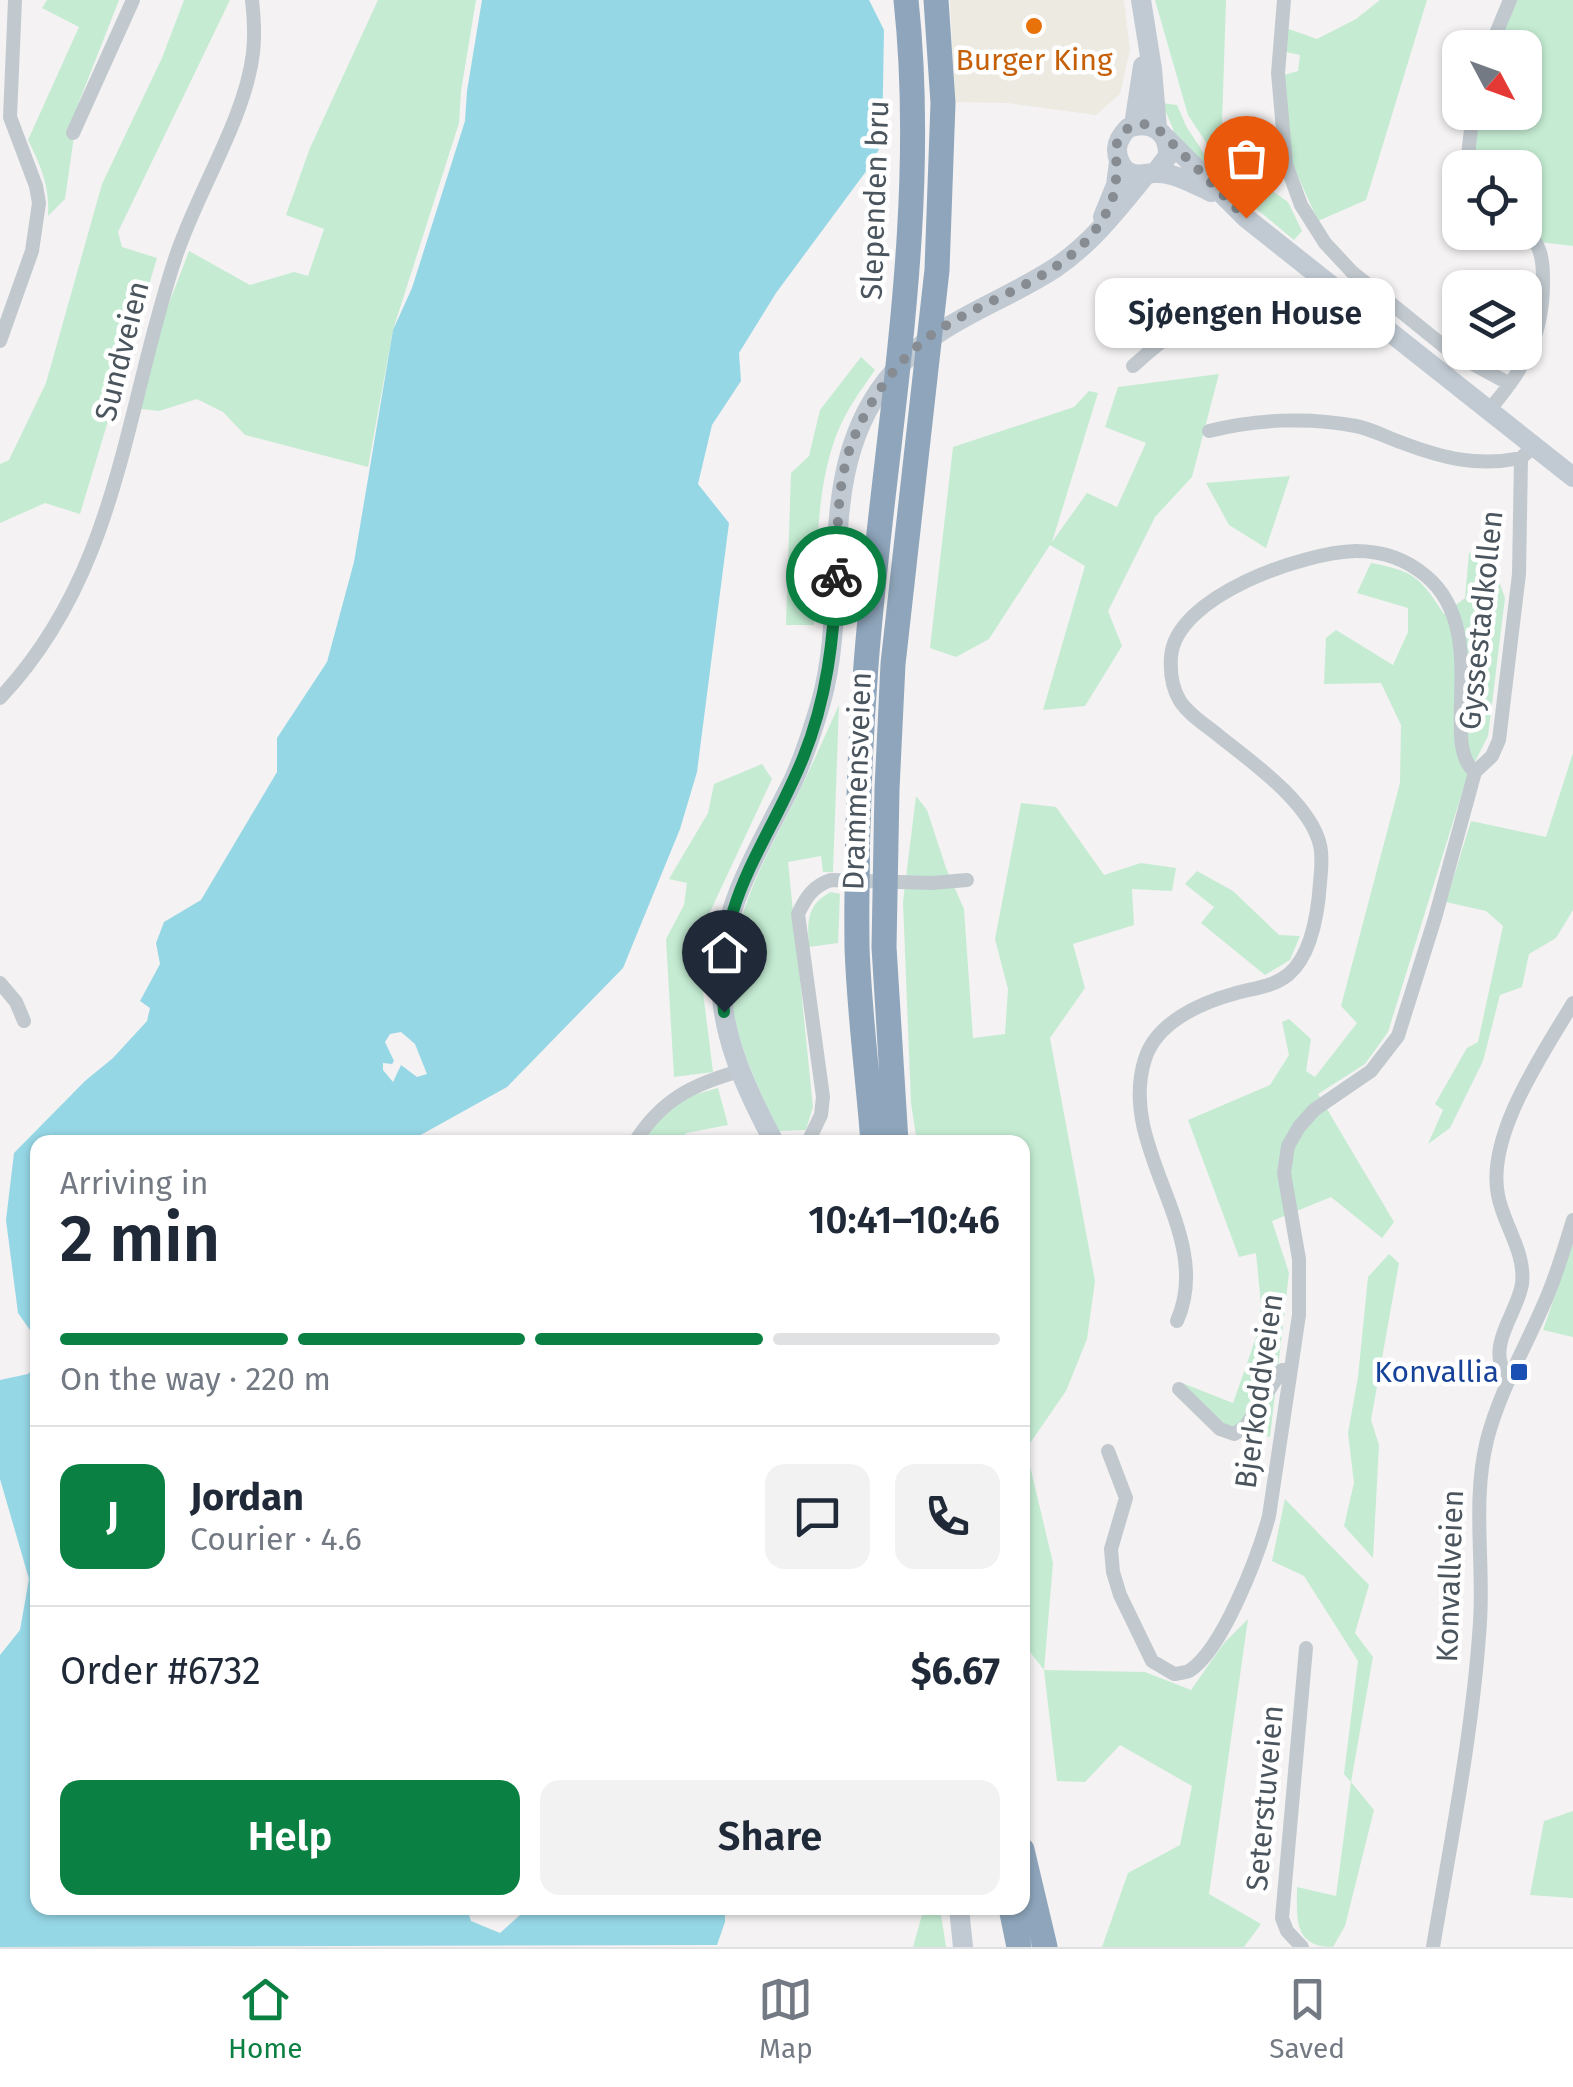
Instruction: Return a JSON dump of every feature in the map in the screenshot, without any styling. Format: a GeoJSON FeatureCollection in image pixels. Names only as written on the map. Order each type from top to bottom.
{"type":"FeatureCollection","features":[{"type":"Feature","properties":{"kind":"highway","name":"Slependen bru"},"geometry":{"type":"LineString","coordinates":[[928,363],[942,157],[936,0]]}},
{"type":"Feature","properties":{"kind":"highway","name":"Slependen bru"},"geometry":{"type":"LineString","coordinates":[[894,399],[912,176],[912,88],[906,2]]}},
{"type":"Feature","properties":{"kind":"highway","name":"Drammensveien"},"geometry":{"type":"LineString","coordinates":[[896,1135],[884,946],[887,790],[893,664],[928,363]]}},
{"type":"Feature","properties":{"kind":"highway","name":"Drammensveien"},"geometry":{"type":"LineString","coordinates":[[873,1135],[858,949],[859,790],[866,664],[894,399]]}},
{"type":"Feature","properties":{"kind":"highway"},"geometry":{"type":"LineString","coordinates":[[1030,1884],[1045,1947]]}},
{"type":"Feature","properties":{"kind":"highway"},"geometry":{"type":"LineString","coordinates":[[1012,1915],[1019,1947]]}},
{"type":"Feature","properties":{"kind":"main road"},"geometry":{"type":"LineString","coordinates":[[1134,126],[1143,70],[1137,0]]}},
{"type":"Feature","properties":{"kind":"main road"},"geometry":{"type":"LineString","coordinates":[[771,1135],[740,1072],[724,1012],[721,968],[726,933],[746,872],[804,756],[824,692],[835,614],[840,496],[854,436],[884,383],[921,343],[1072,256],[1168,156],[1137,0]]}},
{"type":"Feature","properties":{"kind":"main road"},"geometry":{"type":"LineString","coordinates":[[1097,231],[1111,202],[1119,162],[1117,143],[1134,126],[1146,124],[1161,133],[1224,198],[1488,411],[1527,452],[1573,477]]}},
{"type":"Feature","properties":{"kind":"main road"},"geometry":{"type":"LineString","coordinates":[[1119,162],[1132,174],[1193,184],[1224,198]]}},
{"type":"Feature","properties":{"kind":"main road"},"geometry":{"type":"LineString","coordinates":[[960,1915],[963,1947]]}},
{"type":"Feature","properties":{"kind":"street"},"geometry":{"type":"LineString","coordinates":[[0,341],[32,250],[38,203],[36,186],[10,117],[15,0]]}},
{"type":"Feature","properties":{"kind":"street"},"geometry":{"type":"LineString","coordinates":[[73,133],[132,0]]}},
{"type":"Feature","properties":{"kind":"street","name":"Sundveien"},"geometry":{"type":"LineString","coordinates":[[0,698],[51,634],[108,512],[173,264],[189,216],[245,88],[253,55],[252,0]]}},
{"type":"Feature","properties":{"kind":"street"},"geometry":{"type":"LineString","coordinates":[[1284,0],[1278,72],[1286,164],[1301,205],[1325,243],[1352,272],[1450,352],[1510,384]]}},
{"type":"Feature","properties":{"kind":"street"},"geometry":{"type":"LineString","coordinates":[[1498,30],[1510,0]]}},
{"type":"Feature","properties":{"kind":"street"},"geometry":{"type":"LineString","coordinates":[[1488,411],[1533,347],[1542,320],[1540,250]]}},
{"type":"Feature","properties":{"kind":"street"},"geometry":{"type":"LineString","coordinates":[[1133,366],[1171,333],[1215,310],[1246,300],[1329,304],[1349,298]]}},
{"type":"Feature","properties":{"kind":"street"},"geometry":{"type":"LineString","coordinates":[[1209,430],[1236,424],[1303,421],[1358,426],[1465,462],[1494,463],[1527,452]]}},
{"type":"Feature","properties":{"kind":"street","name":"Gyssestadkollen"},"geometry":{"type":"LineString","coordinates":[[1178,1321],[1188,1290],[1187,1273],[1184,1250],[1142,1128],[1139,1086],[1146,1055],[1177,1019],[1202,1004],[1271,985],[1296,966],[1318,908],[1322,860],[1319,842],[1288,796],[1180,701],[1172,684],[1173,643],[1182,628],[1214,598],[1264,574],[1354,551],[1388,554],[1427,577],[1451,611],[1462,645],[1462,755],[1475,772],[1492,756],[1500,740],[1527,452]]}},
{"type":"Feature","properties":{"kind":"street","name":"Bjerkoddveien"},"geometry":{"type":"LineString","coordinates":[[1108,1451],[1126,1498],[1111,1549],[1120,1595],[1152,1661],[1174,1674],[1188,1672],[1221,1632],[1262,1543],[1275,1481],[1301,1282],[1284,1173],[1288,1146],[1314,1110],[1371,1072],[1398,1036],[1475,772]]}},
{"type":"Feature","properties":{"kind":"street"},"geometry":{"type":"LineString","coordinates":[[811,1135],[821,1115],[823,1097],[798,914],[806,896],[831,880],[967,880]]}},
{"type":"Feature","properties":{"kind":"street"},"geometry":{"type":"LineString","coordinates":[[0,983],[16,1002],[24,1020]]}},
{"type":"Feature","properties":{"kind":"street"},"geometry":{"type":"LineString","coordinates":[[1512,1374],[1500,1365],[1500,1355],[1523,1278],[1497,1194],[1503,1136],[1542,1055],[1573,1003]]}},
{"type":"Feature","properties":{"kind":"street"},"geometry":{"type":"LineString","coordinates":[[639,1135],[656,1113],[679,1094],[699,1083],[740,1072]]}},
{"type":"Feature","properties":{"kind":"street","name":"Konvallveien"},"geometry":{"type":"LineString","coordinates":[[1432,1947],[1468,1740],[1477,1659],[1481,1618],[1480,1483],[1488,1438],[1554,1281],[1573,1220]]}},
{"type":"Feature","properties":{"kind":"street"},"geometry":{"type":"LineString","coordinates":[[1178,1389],[1220,1429],[1234,1434],[1246,1427],[1282,1370],[1291,1368]]}},
{"type":"Feature","properties":{"kind":"street","name":"Seterstuveien"},"geometry":{"type":"LineString","coordinates":[[1302,1947],[1287,1931],[1282,1918],[1306,1648]]}},
{"type":"Feature","properties":{"kind":"shaded area"},"geometry":{"type":"Polygon","coordinates":[[[950,0],[1124,0],[1130,50],[1120,94],[1096,115],[1007,103],[955,102],[950,0]]]}},
{"type":"Feature","properties":{"kind":"green space"},"geometry":{"type":"Polygon","coordinates":[[[47,0],[119,0],[79,102],[65,199],[48,216],[44,177],[28,140],[79,27],[42,8],[47,0]]]}},
{"type":"Feature","properties":{"kind":"green space"},"geometry":{"type":"Polygon","coordinates":[[[184,0],[230,0],[118,232],[122,247],[157,258],[80,514],[45,503],[0,523],[0,464],[9,460],[46,383],[102,184],[162,58],[184,0]]]}},
{"type":"Feature","properties":{"kind":"green space"},"geometry":{"type":"Polygon","coordinates":[[[378,0],[476,0],[459,123],[393,330],[368,467],[245,435],[223,412],[197,399],[159,411],[141,409],[160,327],[189,251],[250,285],[294,272],[308,276],[324,229],[286,215],[310,148],[378,0]]]}},
{"type":"Feature","properties":{"kind":"green space"},"geometry":{"type":"Polygon","coordinates":[[[1155,0],[1226,0],[1221,155],[1288,202],[1302,231],[1294,240],[1241,196],[1188,115],[1155,0]]]}},
{"type":"Feature","properties":{"kind":"green space"},"geometry":{"type":"Polygon","coordinates":[[[1380,0],[1427,0],[1366,200],[1318,221],[1292,163],[1284,75],[1298,71],[1300,55],[1286,52],[1286,28],[1317,39],[1356,19],[1380,0]]]}},
{"type":"Feature","properties":{"kind":"green space"},"geometry":{"type":"Polygon","coordinates":[[[1510,0],[1573,0],[1573,246],[1542,242],[1542,150],[1471,150],[1472,130],[1542,130],[1542,30],[1497,30],[1510,0]]]}},
{"type":"Feature","properties":{"kind":"green space"},"geometry":{"type":"Polygon","coordinates":[[[1162,103],[1177,105],[1186,126],[1227,189],[1176,136],[1162,103]]]}},
{"type":"Feature","properties":{"kind":"green space"},"geometry":{"type":"Polygon","coordinates":[[[861,357],[875,370],[846,415],[830,454],[818,526],[814,625],[786,625],[791,473],[809,456],[820,410],[861,357]]]}},
{"type":"Feature","properties":{"kind":"green space"},"geometry":{"type":"Polygon","coordinates":[[[1219,374],[1192,477],[1155,517],[1108,611],[1122,646],[1085,706],[1043,710],[1085,566],[1050,545],[989,639],[956,657],[930,648],[953,447],[1074,407],[1089,391],[1098,393],[1052,542],[1087,493],[1117,507],[1146,443],[1105,427],[1118,387],[1219,374]]]}},
{"type":"Feature","properties":{"kind":"green space"},"geometry":{"type":"Polygon","coordinates":[[[1290,476],[1266,548],[1229,525],[1206,483],[1290,476]]]}},
{"type":"Feature","properties":{"kind":"green space"},"geometry":{"type":"Polygon","coordinates":[[[1469,553],[1489,553],[1505,598],[1488,736],[1466,780],[1388,1032],[1365,1064],[1318,1094],[1394,1222],[1382,1238],[1331,1197],[1272,1221],[1289,1273],[1270,1437],[1225,1424],[1182,1383],[1233,1403],[1258,1332],[1261,1304],[1256,1253],[1239,1257],[1188,1120],[1270,1085],[1289,1055],[1282,1022],[1289,1019],[1311,1039],[1306,1071],[1315,1077],[1357,1023],[1341,1006],[1400,783],[1401,725],[1381,683],[1324,684],[1326,638],[1336,630],[1393,665],[1408,632],[1408,608],[1357,593],[1371,563],[1415,578],[1444,614],[1465,598],[1469,553]]]}},
{"type":"Feature","properties":{"kind":"green space"},"geometry":{"type":"Polygon","coordinates":[[[839,705],[833,872],[823,872],[821,856],[788,862],[813,1107],[806,1130],[778,1131],[751,1070],[736,1023],[734,950],[759,872],[839,705]]]}},
{"type":"Feature","properties":{"kind":"green space"},"geometry":{"type":"Polygon","coordinates":[[[1573,753],[1573,910],[1556,938],[1529,954],[1522,987],[1500,995],[1483,1061],[1450,1128],[1428,1144],[1443,1110],[1435,1104],[1467,1048],[1478,1042],[1503,926],[1486,911],[1446,902],[1471,821],[1546,837],[1573,753]]]}},
{"type":"Feature","properties":{"kind":"green space"},"geometry":{"type":"Polygon","coordinates":[[[762,764],[772,779],[709,914],[701,976],[713,1072],[674,1077],[666,939],[684,905],[687,883],[669,879],[708,813],[714,784],[762,764]]]}},
{"type":"Feature","properties":{"kind":"green space"},"geometry":{"type":"Polygon","coordinates":[[[916,796],[927,810],[964,909],[973,1038],[1005,1034],[1008,989],[995,939],[1021,803],[1056,807],[1104,875],[1141,863],[1176,868],[1172,891],[1132,889],[1134,925],[1073,944],[1085,988],[1050,1038],[1095,1281],[1087,1339],[1066,1391],[1030,1443],[1030,1135],[916,1135],[911,1103],[903,902],[916,796]]]}},
{"type":"Feature","properties":{"kind":"green space"},"geometry":{"type":"Polygon","coordinates":[[[1197,871],[1233,891],[1279,935],[1300,936],[1290,960],[1265,975],[1201,923],[1214,907],[1185,884],[1197,871]]]}},
{"type":"Feature","properties":{"kind":"green space"},"geometry":{"type":"Polygon","coordinates":[[[831,892],[840,894],[838,943],[809,947],[810,915],[817,902],[831,892]]]}},
{"type":"Feature","properties":{"kind":"green space"},"geometry":{"type":"Polygon","coordinates":[[[718,1088],[728,1125],[685,1135],[645,1135],[683,1098],[718,1088]]]}},
{"type":"Feature","properties":{"kind":"green space"},"geometry":{"type":"Polygon","coordinates":[[[1573,1244],[1573,1337],[1543,1330],[1573,1244]]]}},
{"type":"Feature","properties":{"kind":"green space"},"geometry":{"type":"Polygon","coordinates":[[[1389,1254],[1399,1263],[1371,1420],[1379,1445],[1373,1558],[1344,1526],[1354,1483],[1348,1433],[1368,1277],[1389,1254]]]}},
{"type":"Feature","properties":{"kind":"green space"},"geometry":{"type":"Polygon","coordinates":[[[1030,1466],[1053,1563],[1044,1670],[1030,1652],[1030,1466]]]}},
{"type":"Feature","properties":{"kind":"green space"},"geometry":{"type":"Polygon","coordinates":[[[1285,1499],[1369,1585],[1355,1633],[1373,1657],[1351,1782],[1344,1774],[1358,1661],[1304,1576],[1272,1561],[1285,1499]]]}},
{"type":"Feature","properties":{"kind":"green space"},"geometry":{"type":"Polygon","coordinates":[[[1248,1619],[1209,1894],[1261,1924],[1244,1947],[1102,1947],[1128,1873],[1180,1845],[1192,1786],[1120,1745],[1085,1782],[1057,1781],[1044,1670],[1145,1672],[1191,1690],[1224,1643],[1248,1619]]]}},
{"type":"Feature","properties":{"kind":"green space"},"geometry":{"type":"Polygon","coordinates":[[[1351,1782],[1374,1810],[1345,1926],[1333,1947],[1320,1946],[1310,1942],[1300,1929],[1297,1887],[1336,1896],[1351,1782]]]}},
{"type":"Feature","properties":{"kind":"green space"},"geometry":{"type":"Polygon","coordinates":[[[1573,1811],[1573,1898],[1530,1895],[1544,1821],[1573,1811]]]}},
{"type":"Feature","properties":{"kind":"green space"},"geometry":{"type":"Polygon","coordinates":[[[922,1915],[941,1915],[946,1947],[913,1947],[922,1915]]]}},
{"type":"Feature","properties":{"kind":"water"},"geometry":{"type":"Polygon","coordinates":[[[482,0],[869,0],[884,30],[882,144],[776,293],[739,353],[741,381],[712,425],[698,484],[729,523],[697,772],[680,829],[623,968],[507,1087],[421,1135],[32,1135],[147,1021],[150,1008],[140,1001],[160,964],[156,943],[164,922],[201,900],[277,772],[277,738],[327,662],[354,562],[393,330],[412,288],[465,121],[482,0]],[[401,1032],[390,1034],[385,1042],[394,1061],[383,1063],[383,1070],[393,1082],[401,1065],[417,1077],[427,1074],[415,1044],[401,1032]]]}},
{"type":"Feature","properties":{"kind":"water"},"geometry":{"type":"Polygon","coordinates":[[[30,1137],[30,1330],[18,1313],[6,1220],[14,1153],[30,1137]]]}},
{"type":"Feature","properties":{"kind":"water"},"geometry":{"type":"Polygon","coordinates":[[[30,1372],[30,1915],[469,1915],[471,1921],[500,1933],[520,1915],[725,1915],[717,1945],[0,1947],[0,1655],[20,1630],[29,1579],[0,1479],[0,1380],[30,1372]]]}},
{"type":"Feature","properties":{"kind":"way so far"},"geometry":{"type":"LineString","coordinates":[[836,576],[838,507],[846,464],[854,436],[884,383],[933,334],[1054,269],[1086,243],[1097,231],[1111,202],[1119,162],[1117,143],[1128,128],[1146,124],[1157,128],[1246,218]]}},
{"type":"Feature","properties":{"kind":"place","name":"Burger King"},"geometry":{"type":"Point","coordinates":[1034,26]}},
{"type":"Feature","properties":{"kind":"place","name":"Sjøengen House"},"geometry":{"type":"Point","coordinates":[1246,218]}},
{"type":"Feature","properties":{"kind":"place","name":"Konvallia"},"geometry":{"type":"Point","coordinates":[1519,1372]}},
{"type":"Feature","properties":{"kind":"route"},"geometry":{"type":"LineString","coordinates":[[724,1012],[721,968],[730,916],[746,872],[804,756],[824,692],[832,647],[836,576]]}}]}
